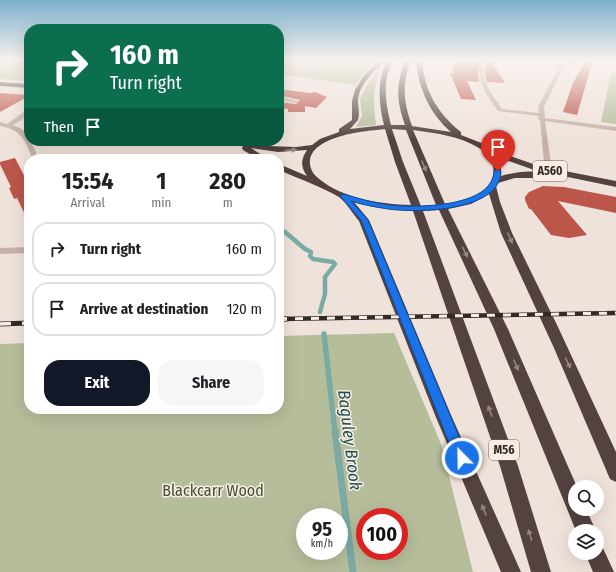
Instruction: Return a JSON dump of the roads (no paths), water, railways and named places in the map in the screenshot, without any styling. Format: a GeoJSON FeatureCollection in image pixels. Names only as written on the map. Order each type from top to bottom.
{"type":"FeatureCollection","features":[{"type":"Feature","properties":{"kind":"highway"},"geometry":{"type":"LineString","coordinates":[[338,134],[350,126],[355,120],[355,100],[360,87]]}},
{"type":"Feature","properties":{"kind":"highway","name":"M56"},"geometry":{"type":"LineString","coordinates":[[384,87],[383,101],[386,121],[390,134],[411,197],[421,219],[509,466],[542,572]]}},
{"type":"Feature","properties":{"kind":"highway"},"geometry":{"type":"LineString","coordinates":[[402,87],[401,96],[406,121],[437,197],[491,306],[568,488]]}},
{"type":"Feature","properties":{"kind":"highway"},"geometry":{"type":"LineString","coordinates":[[423,87],[432,105],[446,125],[466,139]]}},
{"type":"Feature","properties":{"kind":"highway","name":"A560"},"geometry":{"type":"LineString","coordinates":[[323,186],[312,176],[306,165],[306,157],[316,146],[338,134],[369,128],[407,127],[442,132],[466,139],[487,151],[521,164],[548,171],[616,184]]}},
{"type":"Feature","properties":{"kind":"highway","name":"A560"},"geometry":{"type":"LineString","coordinates":[[243,146],[256,154]]}},
{"type":"Feature","properties":{"kind":"highway","name":"A560"},"geometry":{"type":"LineString","coordinates":[[254,146],[277,151],[316,146]]}},
{"type":"Feature","properties":{"kind":"highway","name":"A560"},"geometry":{"type":"LineString","coordinates":[[284,169],[343,196],[364,202],[388,207],[432,208],[456,204],[483,195],[498,176],[495,159],[487,151]]}},
{"type":"Feature","properties":{"kind":"highway","name":"A560"},"geometry":{"type":"LineString","coordinates":[[494,183],[514,175],[530,174],[616,190]]}},
{"type":"Feature","properties":{"kind":"highway"},"geometry":{"type":"LineString","coordinates":[[494,183],[495,202],[509,238],[593,417],[616,473]]}},
{"type":"Feature","properties":{"kind":"highway"},"geometry":{"type":"LineString","coordinates":[[343,196],[364,220],[443,415],[511,572]]}},
{"type":"Feature","properties":{"kind":"highway"},"geometry":{"type":"LineString","coordinates":[[599,560],[604,572]]}},
{"type":"Feature","properties":{"kind":"street"},"geometry":{"type":"LineString","coordinates":[[486,87],[500,110],[616,129]]}},
{"type":"Feature","properties":{"kind":"street"},"geometry":{"type":"LineString","coordinates":[[548,171],[541,117],[542,104],[551,87]]}},
{"type":"Feature","properties":{"kind":"street"},"geometry":{"type":"LineString","coordinates":[[284,99],[296,101]]}},
{"type":"Feature","properties":{"kind":"street"},"geometry":{"type":"LineString","coordinates":[[9,126],[24,115]]}},
{"type":"Feature","properties":{"kind":"street"},"geometry":{"type":"LineString","coordinates":[[0,124],[17,128],[24,134]]}},
{"type":"Feature","properties":{"kind":"street"},"geometry":{"type":"LineString","coordinates":[[0,251],[24,250]]}},
{"type":"Feature","properties":{"kind":"waterway","name":"Baguley Brook"},"geometry":{"type":"LineString","coordinates":[[285,232],[305,249],[311,252],[310,256],[313,259],[333,262],[335,264],[325,277],[325,294],[320,312]]}},
{"type":"Feature","properties":{"kind":"waterway","name":"Baguley Brook"},"geometry":{"type":"LineString","coordinates":[[324,334],[335,432]]}},
{"type":"Feature","properties":{"kind":"waterway","name":"Baguley Brook"},"geometry":{"type":"LineString","coordinates":[[335,431],[353,572]]}},
{"type":"Feature","properties":{"kind":"railway"},"geometry":{"type":"LineString","coordinates":[[284,319],[616,313]]}},
{"type":"Feature","properties":{"kind":"railway"},"geometry":{"type":"LineString","coordinates":[[0,324],[24,323]]}},
{"type":"Feature","properties":{"kind":"park label","name":"Blackcarr Wood"},"geometry":{"type":"Point","coordinates":[213,490]}}]}
